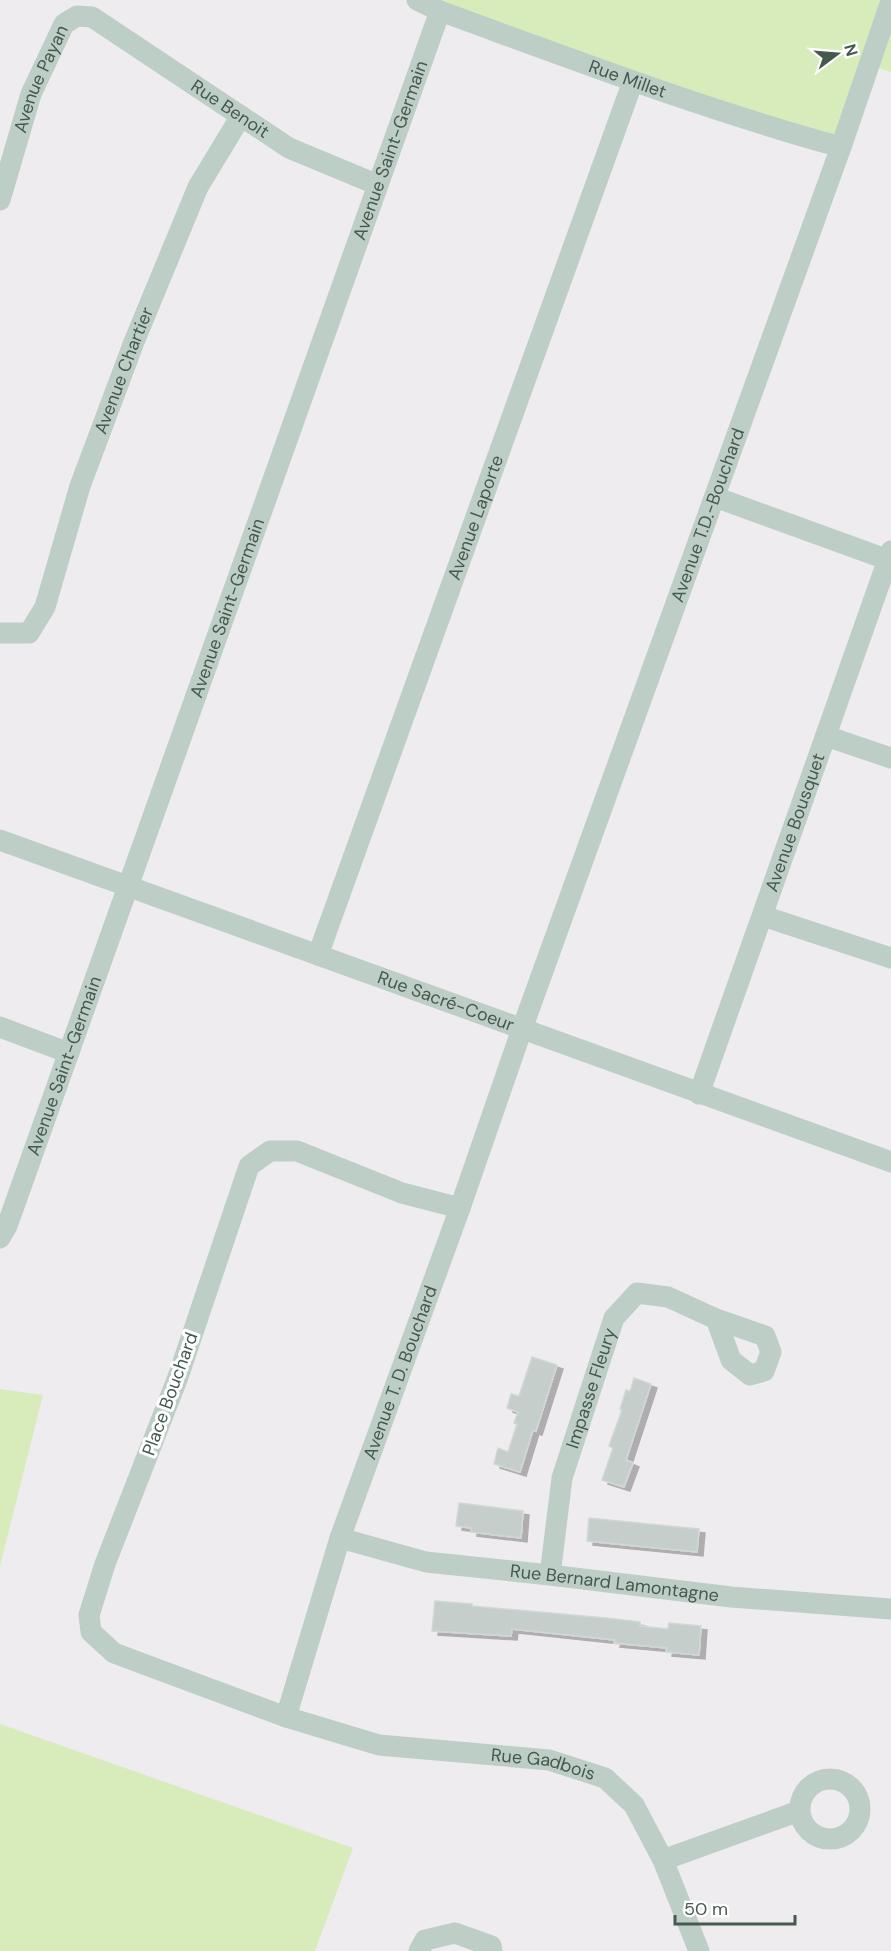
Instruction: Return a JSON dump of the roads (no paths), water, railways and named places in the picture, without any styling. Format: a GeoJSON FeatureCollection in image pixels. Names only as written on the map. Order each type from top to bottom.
{"type":"FeatureCollection","features":[{"type":"Feature","properties":{"kind":"street","name":"Rue Millet"},"geometry":{"type":"LineString","coordinates":[[417,0],[440,11],[633,81],[796,135],[841,147]]}},
{"type":"Feature","properties":{"kind":"street","name":"Avenue T.D.-Bouchard"},"geometry":{"type":"LineString","coordinates":[[522,1029],[841,147],[891,1]]}},
{"type":"Feature","properties":{"kind":"street","name":"Avenue Saint-Germain"},"geometry":{"type":"LineString","coordinates":[[0,1238],[7,1226],[8,1202],[69,1053],[440,11]]}},
{"type":"Feature","properties":{"kind":"street","name":"Avenue Payan"},"geometry":{"type":"LineString","coordinates":[[0,200],[30,94],[64,24],[77,16],[92,17]]}},
{"type":"Feature","properties":{"kind":"street","name":"Rue Benoit"},"geometry":{"type":"LineString","coordinates":[[92,17],[289,148],[378,185]]}},
{"type":"Feature","properties":{"kind":"street","name":"Avenue Laporte"},"geometry":{"type":"LineString","coordinates":[[318,955],[633,81]]}},
{"type":"Feature","properties":{"kind":"street","name":"Avenue Chartier"},"geometry":{"type":"LineString","coordinates":[[0,633],[29,633],[45,607],[80,486],[143,320],[198,187],[241,116]]}},
{"type":"Feature","properties":{"kind":"street"},"geometry":{"type":"LineString","coordinates":[[714,497],[890,557]]}},
{"type":"Feature","properties":{"kind":"street","name":"Avenue Bousquet"},"geometry":{"type":"LineString","coordinates":[[699,1094],[890,557]]}},
{"type":"Feature","properties":{"kind":"street"},"geometry":{"type":"LineString","coordinates":[[826,736],[891,758]]}},
{"type":"Feature","properties":{"kind":"street","name":"Rue Sacré-Coeur"},"geometry":{"type":"LineString","coordinates":[[0,840],[891,1162]]}},
{"type":"Feature","properties":{"kind":"street"},"geometry":{"type":"LineString","coordinates":[[763,916],[891,958]]}},
{"type":"Feature","properties":{"kind":"street"},"geometry":{"type":"LineString","coordinates":[[0,1027],[69,1053]]}},
{"type":"Feature","properties":{"kind":"street","name":"Avenue T. D. Bouchard"},"geometry":{"type":"LineString","coordinates":[[286,1717],[340,1538],[460,1208],[522,1029]]}},
{"type":"Feature","properties":{"kind":"street","name":"Place Bouchard"},"geometry":{"type":"LineString","coordinates":[[286,1717],[114,1653],[91,1632],[89,1615],[105,1564],[178,1377],[249,1166],[270,1151],[297,1151],[402,1193],[460,1208]]}},
{"type":"Feature","properties":{"kind":"street","name":"Impasse Fleury"},"geometry":{"type":"LineString","coordinates":[[550,1575],[562,1478],[615,1318],[637,1293],[668,1297],[716,1319]]}},
{"type":"Feature","properties":{"kind":"street","name":"Rue Bernard Lamontagne"},"geometry":{"type":"LineString","coordinates":[[340,1538],[426,1563],[550,1575],[731,1597],[891,1609]]}},
{"type":"Feature","properties":{"kind":"street","name":"Rue Gadbois"},"geometry":{"type":"LineString","coordinates":[[286,1717],[379,1745],[549,1760],[605,1778],[634,1805],[663,1860],[699,1951]]}},
{"type":"Feature","properties":{"kind":"street"},"geometry":{"type":"LineString","coordinates":[[663,1860],[799,1810]]}},
{"type":"Feature","properties":{"kind":"street"},"geometry":{"type":"LineString","coordinates":[[419,1951],[425,1940],[455,1933],[491,1946],[492,1951]]}}]}
